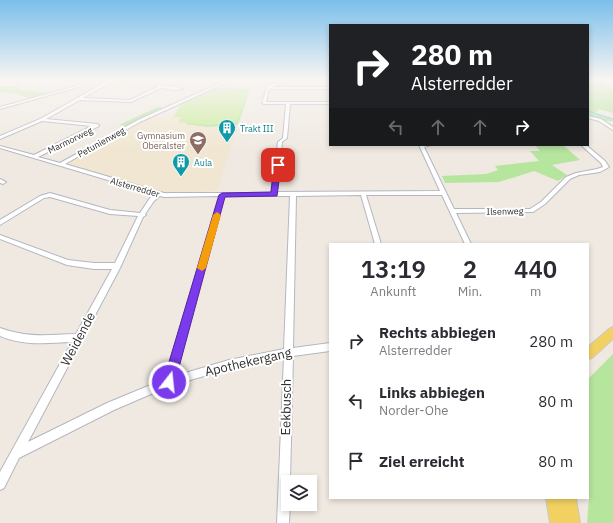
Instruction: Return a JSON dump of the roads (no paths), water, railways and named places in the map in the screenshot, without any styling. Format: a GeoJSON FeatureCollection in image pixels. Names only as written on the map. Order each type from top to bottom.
{"type":"FeatureCollection","features":[{"type":"Feature","properties":{"kind":"main road"},"geometry":{"type":"LineString","coordinates":[[589,353],[613,332]]}},
{"type":"Feature","properties":{"kind":"main road"},"geometry":{"type":"LineString","coordinates":[[554,499],[558,523]]}},
{"type":"Feature","properties":{"kind":"main road"},"geometry":{"type":"LineString","coordinates":[[568,499],[572,523]]}},
{"type":"Feature","properties":{"kind":"street"},"geometry":{"type":"LineString","coordinates":[[0,108],[13,104]]}},
{"type":"Feature","properties":{"kind":"street"},"geometry":{"type":"LineString","coordinates":[[0,138],[42,120],[68,104]]}},
{"type":"Feature","properties":{"kind":"street","name":"Petunienweg"},"geometry":{"type":"LineString","coordinates":[[60,165],[139,121],[176,104]]}},
{"type":"Feature","properties":{"kind":"street"},"geometry":{"type":"LineString","coordinates":[[274,194],[280,142],[285,138],[288,104]]}},
{"type":"Feature","properties":{"kind":"street"},"geometry":{"type":"LineString","coordinates":[[589,117],[599,120],[613,129]]}},
{"type":"Feature","properties":{"kind":"street","name":"Marmorweg"},"geometry":{"type":"LineString","coordinates":[[34,157],[97,125],[42,120]]}},
{"type":"Feature","properties":{"kind":"street"},"geometry":{"type":"LineString","coordinates":[[421,146],[468,243]]}},
{"type":"Feature","properties":{"kind":"street","name":"Ilsenweg"},"geometry":{"type":"LineString","coordinates":[[452,211],[531,211],[540,207],[563,182],[573,175],[602,170],[606,167],[603,162],[584,146]]}},
{"type":"Feature","properties":{"kind":"street","name":"Alsterredder"},"geometry":{"type":"LineString","coordinates":[[0,147],[169,196],[443,193]]}},
{"type":"Feature","properties":{"kind":"street","name":"Weidende"},"geometry":{"type":"LineString","coordinates":[[0,484],[79,338],[152,198],[158,194]]}},
{"type":"Feature","properties":{"kind":"street","name":"Eekbusch"},"geometry":{"type":"LineString","coordinates":[[283,523],[293,194]]}},
{"type":"Feature","properties":{"kind":"street"},"geometry":{"type":"LineString","coordinates":[[363,194],[378,243]]}},
{"type":"Feature","properties":{"kind":"street"},"geometry":{"type":"LineString","coordinates":[[169,382],[222,195]]}},
{"type":"Feature","properties":{"kind":"street"},"geometry":{"type":"LineString","coordinates":[[0,223],[45,196],[58,196],[110,212],[143,215]]}},
{"type":"Feature","properties":{"kind":"street"},"geometry":{"type":"LineString","coordinates":[[0,238],[67,262],[94,266],[117,266]]}},
{"type":"Feature","properties":{"kind":"street"},"geometry":{"type":"LineString","coordinates":[[0,332],[19,338],[79,338]]}},
{"type":"Feature","properties":{"kind":"street","name":"Apothekergang"},"geometry":{"type":"LineString","coordinates":[[15,454],[125,400],[169,382],[231,364],[288,352],[329,347]]}},
{"type":"Feature","properties":{"kind":"waterway"},"geometry":{"type":"LineString","coordinates":[[589,111],[613,119]]}},
{"type":"Feature","properties":{"kind":"place","name":"Trakt III"},"geometry":{"type":"Point","coordinates":[227,143]}},
{"type":"Feature","properties":{"kind":"place","name":"Gymnasium Oberalster"},"geometry":{"type":"Point","coordinates":[198,155]}},
{"type":"Feature","properties":{"kind":"place","name":"Aula"},"geometry":{"type":"Point","coordinates":[181,177]}}]}
